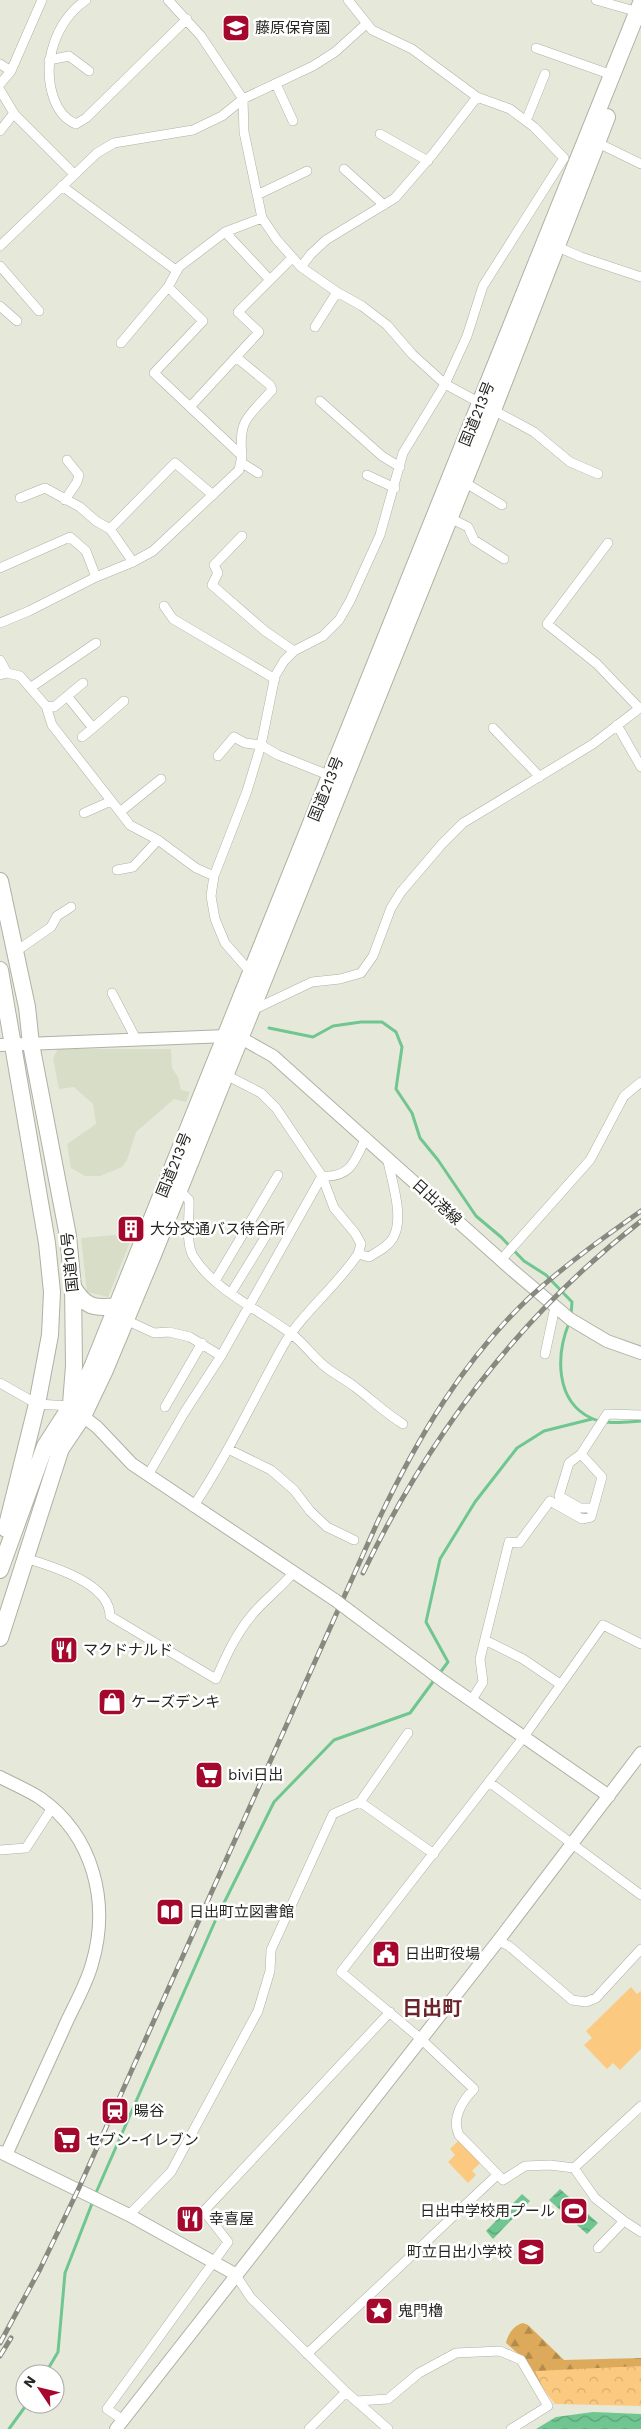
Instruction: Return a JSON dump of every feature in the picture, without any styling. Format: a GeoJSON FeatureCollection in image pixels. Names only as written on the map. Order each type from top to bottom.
{"type":"FeatureCollection","features":[{"type":"Feature","properties":{"kind":"highway","name":"国道213号"},"geometry":{"type":"LineString","coordinates":[[0,1570],[38,1461],[54,1429],[77,1411],[93,1366],[122,1313],[180,1190],[226,1075],[234,1037],[252,1010],[258,977],[331,776],[487,406],[552,244],[612,75],[639,7]]}},
{"type":"Feature","properties":{"kind":"highway","name":"国道213号"},"geometry":{"type":"LineString","coordinates":[[552,244],[598,143],[641,30]]}},
{"type":"Feature","properties":{"kind":"highway","name":"国道213号"},"geometry":{"type":"LineString","coordinates":[[122,1313],[258,977],[450,518],[464,482],[487,406]]}},
{"type":"Feature","properties":{"kind":"highway","name":"国道10号"},"geometry":{"type":"LineString","coordinates":[[0,881],[27,1007],[31,1044],[68,1236],[73,1286],[74,1366],[77,1411],[58,1453],[0,1638]]}},
{"type":"Feature","properties":{"kind":"highway","name":"国道10号"},"geometry":{"type":"LineString","coordinates":[[0,970],[6,1045],[47,1242],[52,1292],[50,1335],[37,1404],[0,1558]]}},
{"type":"Feature","properties":{"kind":"highway"},"geometry":{"type":"LineString","coordinates":[[73,1286],[80,1299],[88,1304],[122,1313]]}},
{"type":"Feature","properties":{"kind":"street"},"geometry":{"type":"LineString","coordinates":[[0,84],[11,71],[42,0]]}},
{"type":"Feature","properties":{"kind":"street"},"geometry":{"type":"LineString","coordinates":[[86,0],[66,19],[57,36],[49,60],[52,94],[59,111],[76,124],[86,118],[187,19]]}},
{"type":"Feature","properties":{"kind":"street"},"geometry":{"type":"LineString","coordinates":[[168,0],[187,19],[220,62],[243,98],[244,132],[262,218],[292,258],[301,267],[337,292],[362,306],[387,325],[412,354],[445,384],[534,432],[570,462],[598,474]]}},
{"type":"Feature","properties":{"kind":"street"},"geometry":{"type":"LineString","coordinates":[[258,977],[225,943],[216,919],[211,896],[214,876],[247,790],[261,744],[274,679],[284,661],[294,651],[323,636],[339,620],[350,601],[380,535],[395,488],[403,453],[445,384],[467,336],[483,286],[564,158],[510,109],[477,97],[412,49],[391,41],[365,24],[348,0]]}},
{"type":"Feature","properties":{"kind":"street"},"geometry":{"type":"LineString","coordinates":[[596,0],[639,7]]}},
{"type":"Feature","properties":{"kind":"street"},"geometry":{"type":"LineString","coordinates":[[0,246],[97,153],[114,143],[193,130],[222,116],[243,98],[312,66],[335,52],[365,24]]}},
{"type":"Feature","properties":{"kind":"street"},"geometry":{"type":"LineString","coordinates":[[536,48],[612,75]]}},
{"type":"Feature","properties":{"kind":"street"},"geometry":{"type":"LineString","coordinates":[[49,60],[69,56],[89,71]]}},
{"type":"Feature","properties":{"kind":"street"},"geometry":{"type":"LineString","coordinates":[[0,64],[11,71]]}},
{"type":"Feature","properties":{"kind":"street"},"geometry":{"type":"LineString","coordinates":[[526,122],[545,74]]}},
{"type":"Feature","properties":{"kind":"street"},"geometry":{"type":"LineString","coordinates":[[276,84],[293,121]]}},
{"type":"Feature","properties":{"kind":"street"},"geometry":{"type":"LineString","coordinates":[[0,90],[14,113],[74,174]]}},
{"type":"Feature","properties":{"kind":"street"},"geometry":{"type":"LineString","coordinates":[[301,267],[326,240],[395,198],[428,161],[477,97]]}},
{"type":"Feature","properties":{"kind":"street"},"geometry":{"type":"LineString","coordinates":[[0,131],[14,113]]}},
{"type":"Feature","properties":{"kind":"street"},"geometry":{"type":"LineString","coordinates":[[380,134],[428,161]]}},
{"type":"Feature","properties":{"kind":"street"},"geometry":{"type":"LineString","coordinates":[[598,143],[641,164]]}},
{"type":"Feature","properties":{"kind":"street"},"geometry":{"type":"LineString","coordinates":[[344,169],[384,205]]}},
{"type":"Feature","properties":{"kind":"street"},"geometry":{"type":"LineString","coordinates":[[257,195],[307,171]]}},
{"type":"Feature","properties":{"kind":"street"},"geometry":{"type":"LineString","coordinates":[[62,186],[177,271]]}},
{"type":"Feature","properties":{"kind":"street"},"geometry":{"type":"LineString","coordinates":[[122,343],[168,287],[177,271],[225,232],[262,218]]}},
{"type":"Feature","properties":{"kind":"street"},"geometry":{"type":"LineString","coordinates":[[225,232],[270,280]]}},
{"type":"Feature","properties":{"kind":"street"},"geometry":{"type":"LineString","coordinates":[[552,244],[581,257],[641,277]]}},
{"type":"Feature","properties":{"kind":"street"},"geometry":{"type":"LineString","coordinates":[[190,407],[259,332],[238,312],[292,258]]}},
{"type":"Feature","properties":{"kind":"street"},"geometry":{"type":"LineString","coordinates":[[0,266],[39,311]]}},
{"type":"Feature","properties":{"kind":"street"},"geometry":{"type":"LineString","coordinates":[[168,287],[203,321],[154,373],[258,473]]}},
{"type":"Feature","properties":{"kind":"street"},"geometry":{"type":"LineString","coordinates":[[315,327],[337,292]]}},
{"type":"Feature","properties":{"kind":"street"},"geometry":{"type":"LineString","coordinates":[[0,306],[17,322]]}},
{"type":"Feature","properties":{"kind":"street"},"geometry":{"type":"LineString","coordinates":[[0,623],[29,611],[96,576],[133,562],[153,551],[239,470],[242,459],[240,435],[242,425],[272,390],[270,385],[236,357]]}},
{"type":"Feature","properties":{"kind":"street"},"geometry":{"type":"LineString","coordinates":[[320,401],[382,456],[400,467]]}},
{"type":"Feature","properties":{"kind":"street"},"geometry":{"type":"LineString","coordinates":[[65,500],[77,482],[78,475],[66,460]]}},
{"type":"Feature","properties":{"kind":"street"},"geometry":{"type":"LineString","coordinates":[[110,529],[175,462],[213,495]]}},
{"type":"Feature","properties":{"kind":"street"},"geometry":{"type":"LineString","coordinates":[[367,475],[395,488]]}},
{"type":"Feature","properties":{"kind":"street"},"geometry":{"type":"LineString","coordinates":[[464,482],[502,505]]}},
{"type":"Feature","properties":{"kind":"street"},"geometry":{"type":"LineString","coordinates":[[20,498],[44,488],[80,507],[96,521],[110,529],[133,562]]}},
{"type":"Feature","properties":{"kind":"street"},"geometry":{"type":"LineString","coordinates":[[450,518],[468,527],[474,540],[504,559]]}},
{"type":"Feature","properties":{"kind":"street"},"geometry":{"type":"LineString","coordinates":[[242,536],[214,565],[218,573],[212,585],[265,631],[294,651]]}},
{"type":"Feature","properties":{"kind":"street"},"geometry":{"type":"LineString","coordinates":[[0,568],[70,537],[86,551],[96,576]]}},
{"type":"Feature","properties":{"kind":"street"},"geometry":{"type":"LineString","coordinates":[[252,1010],[312,982],[340,979],[361,973],[373,956],[396,900],[442,844],[463,823],[593,744],[640,708],[597,664],[547,624],[608,543]]}},
{"type":"Feature","properties":{"kind":"street"},"geometry":{"type":"LineString","coordinates":[[164,606],[173,619],[274,679]]}},
{"type":"Feature","properties":{"kind":"street"},"geometry":{"type":"LineString","coordinates":[[30,688],[96,643]]}},
{"type":"Feature","properties":{"kind":"street"},"geometry":{"type":"LineString","coordinates":[[0,660],[4,674],[20,676],[46,706],[52,725],[130,825],[158,840],[196,868],[214,876]]}},
{"type":"Feature","properties":{"kind":"street"},"geometry":{"type":"LineString","coordinates":[[46,706],[54,708],[82,683]]}},
{"type":"Feature","properties":{"kind":"street"},"geometry":{"type":"LineString","coordinates":[[67,696],[94,728]]}},
{"type":"Feature","properties":{"kind":"street"},"geometry":{"type":"LineString","coordinates":[[82,737],[124,701]]}},
{"type":"Feature","properties":{"kind":"street"},"geometry":{"type":"LineString","coordinates":[[617,725],[641,767]]}},
{"type":"Feature","properties":{"kind":"street"},"geometry":{"type":"LineString","coordinates":[[493,728],[540,777]]}},
{"type":"Feature","properties":{"kind":"street"},"geometry":{"type":"LineString","coordinates":[[218,756],[234,737],[245,743],[261,744],[278,756],[331,776]]}},
{"type":"Feature","properties":{"kind":"street"},"geometry":{"type":"LineString","coordinates":[[120,812],[161,779]]}},
{"type":"Feature","properties":{"kind":"street"},"geometry":{"type":"LineString","coordinates":[[84,813],[111,800]]}},
{"type":"Feature","properties":{"kind":"street"},"geometry":{"type":"LineString","coordinates":[[117,870],[133,868],[158,840]]}},
{"type":"Feature","properties":{"kind":"street"},"geometry":{"type":"LineString","coordinates":[[15,952],[51,927],[57,916],[71,907]]}},
{"type":"Feature","properties":{"kind":"street"},"geometry":{"type":"LineString","coordinates":[[112,993],[136,1040]]}},
{"type":"Feature","properties":{"kind":"street"},"geometry":{"type":"LineString","coordinates":[[6,1045],[234,1037]]}},
{"type":"Feature","properties":{"kind":"street","name":"日出港線"},"geometry":{"type":"LineString","coordinates":[[234,1037],[273,1056],[366,1137],[501,1260],[570,1319],[608,1341],[641,1353]]}},
{"type":"Feature","properties":{"kind":"street"},"geometry":{"type":"LineString","coordinates":[[193,1507],[299,1323],[358,1254],[361,1244],[356,1233],[334,1208],[322,1176],[276,1108],[261,1093],[226,1075]]}},
{"type":"Feature","properties":{"kind":"street"},"geometry":{"type":"LineString","coordinates":[[501,1260],[590,1160],[624,1096],[641,1082]]}},
{"type":"Feature","properties":{"kind":"street"},"geometry":{"type":"LineString","coordinates":[[322,1176],[336,1177],[345,1173],[357,1156],[366,1137]]}},
{"type":"Feature","properties":{"kind":"street"},"geometry":{"type":"LineString","coordinates":[[358,1254],[368,1257],[385,1248],[394,1238],[398,1224],[396,1196],[386,1156]]}},
{"type":"Feature","properties":{"kind":"street"},"geometry":{"type":"LineString","coordinates":[[215,1281],[278,1176]]}},
{"type":"Feature","properties":{"kind":"street"},"geometry":{"type":"LineString","coordinates":[[148,1475],[184,1413],[222,1356],[322,1176]]}},
{"type":"Feature","properties":{"kind":"street"},"geometry":{"type":"LineString","coordinates":[[180,1190],[189,1200],[191,1217],[189,1236],[193,1255],[215,1281],[249,1308],[292,1334],[321,1363],[354,1386],[385,1413],[403,1424]]}},
{"type":"Feature","properties":{"kind":"street"},"geometry":{"type":"LineString","coordinates":[[231,1293],[266,1236]]}},
{"type":"Feature","properties":{"kind":"street"},"geometry":{"type":"LineString","coordinates":[[545,1354],[555,1306]]}},
{"type":"Feature","properties":{"kind":"street"},"geometry":{"type":"LineString","coordinates":[[122,1313],[154,1332],[169,1332],[202,1343],[222,1356]]}},
{"type":"Feature","properties":{"kind":"street"},"geometry":{"type":"LineString","coordinates":[[164,1407],[202,1343]]}},
{"type":"Feature","properties":{"kind":"street"},"geometry":{"type":"LineString","coordinates":[[0,1383],[37,1404],[77,1411],[132,1464],[292,1574],[335,1600],[471,1701],[609,1796]]}},
{"type":"Feature","properties":{"kind":"street"},"geometry":{"type":"LineString","coordinates":[[590,1508],[580,1508],[559,1496],[569,1463],[581,1454],[607,1414],[641,1415]]}},
{"type":"Feature","properties":{"kind":"street"},"geometry":{"type":"LineString","coordinates":[[228,1449],[271,1470],[294,1490],[310,1511],[327,1527],[354,1540]]}},
{"type":"Feature","properties":{"kind":"street"},"geometry":{"type":"LineString","coordinates":[[471,1701],[483,1682],[480,1659],[509,1542],[520,1543],[550,1501],[582,1519],[591,1517],[602,1476],[581,1454]]}},
{"type":"Feature","properties":{"kind":"street"},"geometry":{"type":"LineString","coordinates":[[25,1558],[57,1568],[79,1578],[106,1602],[110,1607],[110,1616],[216,1678],[241,1628],[253,1613],[280,1590],[292,1574]]}},
{"type":"Feature","properties":{"kind":"street"},"geometry":{"type":"LineString","coordinates":[[641,1644],[603,1625],[523,1738],[341,1972],[422,2039],[474,2089],[464,2102],[456,2119],[456,2128],[459,2135],[497,2175],[503,2180],[508,2179],[525,2166],[550,2165],[574,2168],[595,2198],[641,2232]]}},
{"type":"Feature","properties":{"kind":"street"},"geometry":{"type":"LineString","coordinates":[[485,1640],[523,1659],[560,1684]]}},
{"type":"Feature","properties":{"kind":"street"},"geometry":{"type":"LineString","coordinates":[[129,2215],[171,2172],[258,2011],[270,1971],[271,1950],[333,1814],[360,1802],[408,1733]]}},
{"type":"Feature","properties":{"kind":"street"},"geometry":{"type":"LineString","coordinates":[[390,2012],[204,2211],[228,2242],[107,2409],[119,2424],[235,2274],[422,2039],[641,1753]]}},
{"type":"Feature","properties":{"kind":"street"},"geometry":{"type":"LineString","coordinates":[[0,1777],[39,1798],[52,1808],[80,1841],[91,1863],[100,1899],[100,1926],[92,1965],[3,2153],[129,2215],[235,2274],[250,2298],[346,2392],[388,2429]]}},
{"type":"Feature","properties":{"kind":"street"},"geometry":{"type":"LineString","coordinates":[[489,1782],[641,1895]]}},
{"type":"Feature","properties":{"kind":"street"},"geometry":{"type":"LineString","coordinates":[[360,1802],[434,1854]]}},
{"type":"Feature","properties":{"kind":"street"},"geometry":{"type":"LineString","coordinates":[[0,1850],[26,1848],[52,1808]]}},
{"type":"Feature","properties":{"kind":"street"},"geometry":{"type":"LineString","coordinates":[[498,1941],[509,1946],[572,2000],[586,2002],[596,1998],[641,1949]]}},
{"type":"Feature","properties":{"kind":"street"},"geometry":{"type":"LineString","coordinates":[[574,2168],[641,2106]]}},
{"type":"Feature","properties":{"kind":"street"},"geometry":{"type":"LineString","coordinates":[[307,2354],[497,2175]]}},
{"type":"Feature","properties":{"kind":"street"},"geometry":{"type":"LineString","coordinates":[[598,2248],[624,2221]]}},
{"type":"Feature","properties":{"kind":"street"},"geometry":{"type":"LineString","coordinates":[[357,2401],[388,2399],[419,2373],[456,2353],[500,2351],[521,2360],[548,2406],[511,2429]]}},
{"type":"Feature","properties":{"kind":"street"},"geometry":{"type":"LineString","coordinates":[[309,2429],[346,2392]]}},
{"type":"Feature","properties":{"kind":"shaded area"},"geometry":{"type":"Polygon","coordinates":[[[58,1049],[171,1049],[172,1068],[178,1077],[181,1090],[190,1092],[186,1102],[174,1099],[136,1132],[127,1160],[122,1167],[100,1176],[85,1176],[71,1168],[67,1144],[96,1124],[93,1104],[74,1087],[59,1089],[53,1058],[58,1049]]]}},
{"type":"Feature","properties":{"kind":"shaded area"},"geometry":{"type":"Polygon","coordinates":[[[114,1235],[130,1242],[108,1297],[87,1292],[81,1238],[114,1235]]]}},
{"type":"Feature","properties":{"kind":"green space"},"geometry":{"type":"Polygon","coordinates":[[[631,1987],[637,1994],[641,1991],[641,2049],[620,2070],[613,2063],[607,2069],[584,2045],[592,2038],[586,2031],[631,1987]]]}},
{"type":"Feature","properties":{"kind":"green space"},"geometry":{"type":"Polygon","coordinates":[[[459,2140],[480,2163],[472,2171],[476,2175],[468,2183],[448,2162],[455,2155],[450,2149],[459,2140]]]}},
{"type":"Feature","properties":{"kind":"green space"},"geometry":{"type":"Polygon","coordinates":[[[523,2323],[528,2325],[564,2360],[641,2358],[641,2379],[544,2390],[525,2360],[506,2343],[512,2330],[523,2323]]]}},
{"type":"Feature","properties":{"kind":"green space"},"geometry":{"type":"Polygon","coordinates":[[[641,2366],[641,2406],[555,2404],[544,2390],[535,2371],[641,2366]]]}},
{"type":"Feature","properties":{"kind":"water","name":"日出中学校用プール"},"geometry":{"type":"Polygon","coordinates":[[[560,2189],[598,2223],[587,2234],[549,2200],[560,2189]]]}},
{"type":"Feature","properties":{"kind":"water"},"geometry":{"type":"Polygon","coordinates":[[[522,2194],[530,2201],[493,2239],[486,2231],[522,2194]]]}},
{"type":"Feature","properties":{"kind":"water"},"geometry":{"type":"Polygon","coordinates":[[[593,2412],[641,2414],[641,2429],[536,2429],[556,2417],[593,2412]]]}},
{"type":"Feature","properties":{"kind":"waterway"},"geometry":{"type":"LineString","coordinates":[[269,1028],[313,1037],[333,1026],[361,1022],[382,1022],[396,1032],[402,1047],[396,1089],[412,1113],[420,1138],[438,1160],[476,1216],[501,1237],[524,1261],[546,1275],[572,1302],[571,1315]]}},
{"type":"Feature","properties":{"kind":"waterway"},"geometry":{"type":"LineString","coordinates":[[569,1323],[562,1349],[561,1363],[565,1389],[571,1400],[579,1410],[591,1418],[603,1422],[641,1421]]}},
{"type":"Feature","properties":{"kind":"waterway"},"geometry":{"type":"LineString","coordinates":[[439,1674],[448,1662],[426,1622],[440,1559],[475,1502],[517,1448],[544,1431],[592,1419]]}},
{"type":"Feature","properties":{"kind":"waterway"},"geometry":{"type":"LineString","coordinates":[[95,2195],[216,1919],[274,1802],[334,1740],[410,1713],[435,1679]]}},
{"type":"Feature","properties":{"kind":"waterway"},"geometry":{"type":"LineString","coordinates":[[51,2364],[58,2352],[65,2273],[93,2201]]}},
{"type":"Feature","properties":{"kind":"waterway"},"geometry":{"type":"LineString","coordinates":[[9,2429],[20,2414]]}},
{"type":"Feature","properties":{"kind":"railway"},"geometry":{"type":"LineString","coordinates":[[0,2343],[40,2269],[78,2190],[378,1521],[409,1460],[443,1402],[483,1347],[506,1321],[557,1274],[641,1211]]}},
{"type":"Feature","properties":{"kind":"railway"},"geometry":{"type":"LineString","coordinates":[[363,1573],[417,1473],[481,1381],[556,1296],[597,1257],[641,1221]]}},
{"type":"Feature","properties":{"kind":"railway"},"geometry":{"type":"LineString","coordinates":[[0,2356],[11,2338]]}},
{"type":"Feature","properties":{"kind":"place","name":"藤原保育園"},"geometry":{"type":"Point","coordinates":[236,28]}},
{"type":"Feature","properties":{"kind":"place","name":"大分交通バス待合所"},"geometry":{"type":"Point","coordinates":[131,1229]}},
{"type":"Feature","properties":{"kind":"place","name":"マクドナルド"},"geometry":{"type":"Point","coordinates":[64,1650]}},
{"type":"Feature","properties":{"kind":"place","name":"ケーズデンキ"},"geometry":{"type":"Point","coordinates":[112,1702]}},
{"type":"Feature","properties":{"kind":"place","name":"bivi日出"},"geometry":{"type":"Point","coordinates":[209,1775]}},
{"type":"Feature","properties":{"kind":"place","name":"日出町立図書館"},"geometry":{"type":"Point","coordinates":[170,1912]}},
{"type":"Feature","properties":{"kind":"place","name":"日出町役場"},"geometry":{"type":"Point","coordinates":[386,1954]}},
{"type":"Feature","properties":{"kind":"place","name":"暘谷"},"geometry":{"type":"Point","coordinates":[115,2111]}},
{"type":"Feature","properties":{"kind":"place","name":"セブン-イレブン"},"geometry":{"type":"Point","coordinates":[67,2140]}},
{"type":"Feature","properties":{"kind":"place","name":"日出中学校用プール"},"geometry":{"type":"Point","coordinates":[574,2211]}},
{"type":"Feature","properties":{"kind":"place","name":"幸喜屋"},"geometry":{"type":"Point","coordinates":[190,2219]}},
{"type":"Feature","properties":{"kind":"place","name":"町立日出小学校"},"geometry":{"type":"Point","coordinates":[531,2252]}},
{"type":"Feature","properties":{"kind":"place","name":"鬼門櫓"},"geometry":{"type":"Point","coordinates":[379,2311]}},
{"type":"Feature","properties":{"kind":"district","name":"日出町"},"geometry":{"type":"Point","coordinates":[432,2008]}}]}
